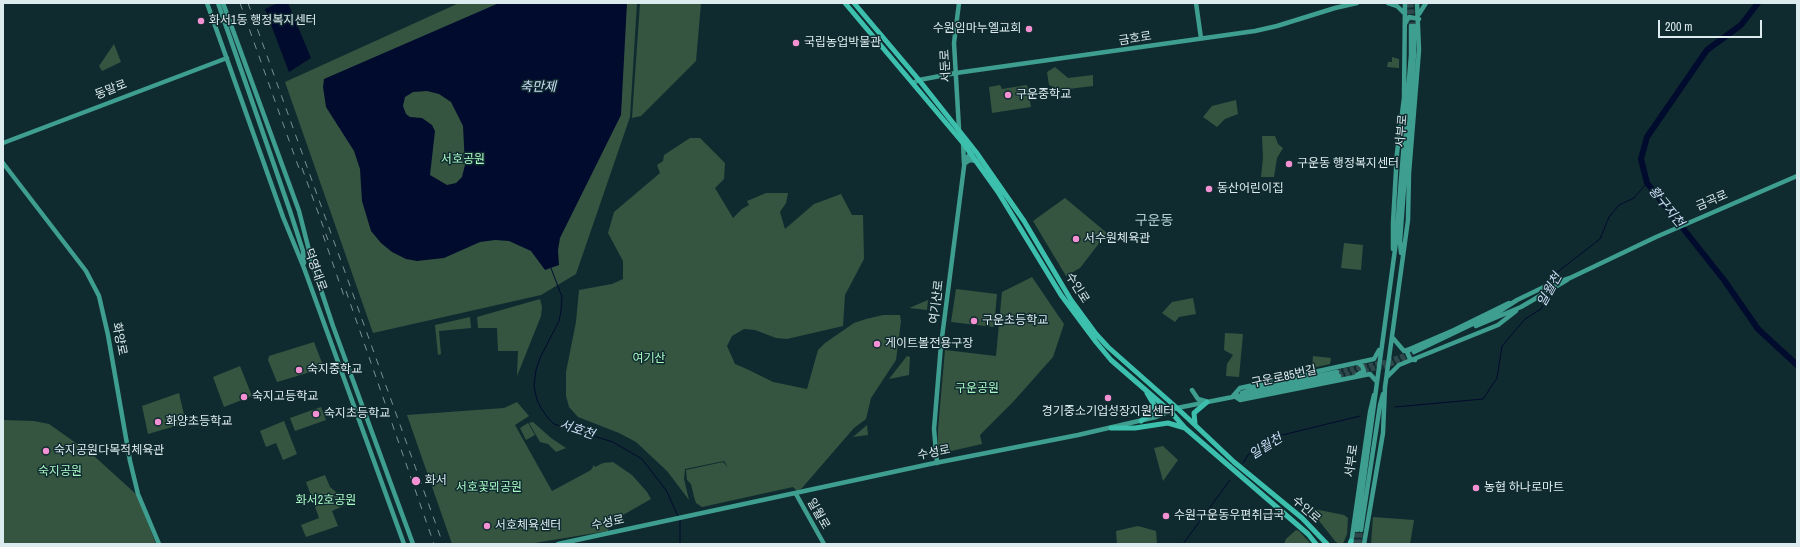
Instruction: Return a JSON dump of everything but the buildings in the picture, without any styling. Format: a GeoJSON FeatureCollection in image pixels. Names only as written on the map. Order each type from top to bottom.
{"type":"FeatureCollection","features":[{"type":"Feature","properties":{"kind":"main road","name":"수인로"},"geometry":{"type":"LineString","coordinates":[[846,3],[963,143],[974,152],[977,161],[1077,319],[1111,360],[1171,412],[1185,428],[1308,534],[1316,544]]}},
{"type":"Feature","properties":{"kind":"main road","name":"수인로"},"geometry":{"type":"LineString","coordinates":[[854,3],[959,129],[1024,221],[1071,300],[1096,334],[1108,347],[1177,408],[1234,462],[1302,518],[1325,542],[1331,544]]}},
{"type":"Feature","properties":{"kind":"main road"},"geometry":{"type":"LineString","coordinates":[[1141,421],[1150,414],[1154,405],[1144,388]]}},
{"type":"Feature","properties":{"kind":"main road"},"geometry":{"type":"LineString","coordinates":[[1195,425],[1193,418],[1194,413],[1207,402]]}},
{"type":"Feature","properties":{"kind":"main road"},"geometry":{"type":"LineString","coordinates":[[1111,428],[1135,428],[1168,423],[1185,428]]}},
{"type":"Feature","properties":{"kind":"street","name":"덕영대로"},"geometry":{"type":"LineString","coordinates":[[207,3],[404,544]]}},
{"type":"Feature","properties":{"kind":"street","name":"덕영대로"},"geometry":{"type":"LineString","coordinates":[[218,3],[303,251]]}},
{"type":"Feature","properties":{"kind":"street","name":"덕영대로"},"geometry":{"type":"LineString","coordinates":[[223,3],[299,212],[333,326],[413,544]]}},
{"type":"Feature","properties":{"kind":"street","name":"서둔로"},"geometry":{"type":"LineString","coordinates":[[959,3],[954,43],[959,129]]}},
{"type":"Feature","properties":{"kind":"street"},"geometry":{"type":"LineString","coordinates":[[1196,3],[1201,38]]}},
{"type":"Feature","properties":{"kind":"street","name":"금호로"},"geometry":{"type":"LineString","coordinates":[[913,83],[919,80],[956,73],[1134,50],[1201,38],[1262,30],[1335,8],[1357,3]]}},
{"type":"Feature","properties":{"kind":"street"},"geometry":{"type":"LineString","coordinates":[[1388,3],[1397,6],[1404,13]]}},
{"type":"Feature","properties":{"kind":"street","name":"서부로"},"geometry":{"type":"LineString","coordinates":[[1393,256],[1393,223],[1397,153],[1404,98],[1404,3]]}},
{"type":"Feature","properties":{"kind":"street","name":"서부로"},"geometry":{"type":"LineString","coordinates":[[1401,261],[1400,242],[1414,54],[1412,26],[1396,242],[1381,347],[1359,530],[1380,405],[1387,377],[1401,261],[1408,220],[1409,173],[1419,50],[1419,17],[1417,3]]}},
{"type":"Feature","properties":{"kind":"street"},"geometry":{"type":"LineString","coordinates":[[1404,24],[1409,17],[1419,17],[1426,3]]}},
{"type":"Feature","properties":{"kind":"street","name":"동말로"},"geometry":{"type":"LineString","coordinates":[[3,142],[226,58]]}},
{"type":"Feature","properties":{"kind":"street"},"geometry":{"type":"LineString","coordinates":[[963,143],[964,164]]}},
{"type":"Feature","properties":{"kind":"street","name":"여기산로"},"geometry":{"type":"LineString","coordinates":[[936,462],[934,429],[941,345],[964,164],[965,159],[974,152]]}},
{"type":"Feature","properties":{"kind":"street"},"geometry":{"type":"LineString","coordinates":[[964,164],[970,160],[977,161]]}},
{"type":"Feature","properties":{"kind":"street","name":"화양로"},"geometry":{"type":"LineString","coordinates":[[3,163],[86,271],[99,296],[108,335],[133,474],[138,494],[159,544]]}},
{"type":"Feature","properties":{"kind":"street","name":"금곡로"},"geometry":{"type":"LineString","coordinates":[[1414,354],[1500,311],[1516,300],[1544,287],[1570,278],[1700,217],[1797,176]]}},
{"type":"Feature","properties":{"kind":"street"},"geometry":{"type":"LineString","coordinates":[[303,251],[314,266]]}},
{"type":"Feature","properties":{"kind":"street"},"geometry":{"type":"LineString","coordinates":[[303,251],[304,268]]}},
{"type":"Feature","properties":{"kind":"street","name":"금곡로"},"geometry":{"type":"LineString","coordinates":[[1414,354],[1521,307],[1570,278]]}},
{"type":"Feature","properties":{"kind":"street"},"geometry":{"type":"LineString","coordinates":[[1387,377],[1399,365],[1414,354],[1498,325],[1521,307]]}},
{"type":"Feature","properties":{"kind":"street"},"geometry":{"type":"LineString","coordinates":[[1392,337],[1404,351],[1414,354]]}},
{"type":"Feature","properties":{"kind":"street"},"geometry":{"type":"LineString","coordinates":[[1377,382],[1370,374],[1240,400],[1233,396],[1240,388],[1358,363],[1374,358],[1381,347]]}},
{"type":"Feature","properties":{"kind":"street"},"geometry":{"type":"LineString","coordinates":[[1356,376],[1364,371],[1362,366],[1358,363]]}},
{"type":"Feature","properties":{"kind":"street","name":"구운로85번길"},"geometry":{"type":"LineString","coordinates":[[1177,408],[1233,396],[1254,389],[1338,374]]}},
{"type":"Feature","properties":{"kind":"street","name":"서부로"},"geometry":{"type":"LineString","coordinates":[[1351,543],[1370,412],[1377,382]]}},
{"type":"Feature","properties":{"kind":"street","name":"서부로"},"geometry":{"type":"LineString","coordinates":[[1364,544],[1383,433],[1385,387]]}},
{"type":"Feature","properties":{"kind":"street"},"geometry":{"type":"LineString","coordinates":[[1192,390],[1198,399],[1207,402]]}},
{"type":"Feature","properties":{"kind":"street","name":"수성로"},"geometry":{"type":"LineString","coordinates":[[558,544],[796,494],[936,462],[1111,428],[1171,412],[1177,408]]}},
{"type":"Feature","properties":{"kind":"street","name":"일월로"},"geometry":{"type":"LineString","coordinates":[[796,494],[824,544]]}},
{"type":"Feature","properties":{"kind":"street"},"geometry":{"type":"LineString","coordinates":[[399,531],[401,544]]}},
{"type":"Feature","properties":{"kind":"green space","name":"축만제"},"geometry":{"type":"Polygon","coordinates":[[[459,3],[637,3],[630,117],[576,274],[541,295],[373,333],[285,82],[459,3]]]}},
{"type":"Feature","properties":{"kind":"green space"},"geometry":{"type":"Polygon","coordinates":[[[640,3],[701,3],[696,61],[641,116],[632,118],[640,3]]]}},
{"type":"Feature","properties":{"kind":"green space"},"geometry":{"type":"Polygon","coordinates":[[[114,44],[121,62],[102,71],[99,66],[114,44]]]}},
{"type":"Feature","properties":{"kind":"green space"},"geometry":{"type":"Polygon","coordinates":[[[1392,57],[1399,59],[1399,68],[1387,67],[1388,62],[1392,62],[1392,57]]]}},
{"type":"Feature","properties":{"kind":"green space"},"geometry":{"type":"Polygon","coordinates":[[[1055,67],[1068,78],[1093,75],[1093,86],[1060,90],[1049,85],[1047,72],[1055,67]]]}},
{"type":"Feature","properties":{"kind":"green space"},"geometry":{"type":"Polygon","coordinates":[[[1000,85],[1002,89],[1027,85],[1031,107],[992,113],[989,87],[1000,85]]]}},
{"type":"Feature","properties":{"kind":"green space"},"geometry":{"type":"Polygon","coordinates":[[[1236,100],[1238,114],[1225,119],[1217,127],[1203,117],[1212,106],[1236,100]]]}},
{"type":"Feature","properties":{"kind":"green space"},"geometry":{"type":"Polygon","coordinates":[[[1262,136],[1275,136],[1278,144],[1283,148],[1277,158],[1274,177],[1261,177],[1263,158],[1262,136]]]}},
{"type":"Feature","properties":{"kind":"green space","name":"여기산"},"geometry":{"type":"Polygon","coordinates":[[[690,138],[700,138],[725,163],[724,179],[715,188],[733,218],[742,209],[749,205],[747,201],[766,193],[788,193],[786,203],[780,212],[785,229],[814,204],[841,194],[852,215],[863,215],[864,259],[845,295],[843,326],[787,339],[776,338],[755,330],[744,329],[732,336],[727,346],[735,364],[773,382],[807,389],[818,350],[825,343],[854,323],[866,319],[883,315],[900,315],[901,321],[896,360],[871,398],[866,419],[854,428],[802,488],[797,491],[793,487],[702,507],[696,503],[691,484],[687,480],[686,470],[723,462],[728,467],[724,461],[685,469],[684,479],[689,500],[667,471],[636,442],[619,433],[578,417],[569,407],[566,396],[566,372],[576,322],[579,290],[612,284],[623,279],[623,261],[608,233],[614,212],[660,173],[657,165],[663,161],[664,155],[690,138]]]}},
{"type":"Feature","properties":{"kind":"green space"},"geometry":{"type":"Polygon","coordinates":[[[1065,198],[1107,233],[1080,268],[1066,276],[1033,221],[1065,198]]]}},
{"type":"Feature","properties":{"kind":"green space"},"geometry":{"type":"Polygon","coordinates":[[[1344,243],[1363,245],[1361,270],[1341,268],[1344,243]]]}},
{"type":"Feature","properties":{"kind":"green space","name":"구운공원"},"geometry":{"type":"Polygon","coordinates":[[[1032,277],[1064,324],[1053,357],[1013,402],[980,435],[982,444],[938,454],[938,429],[945,350],[996,356],[1002,292],[1032,277]]]}},
{"type":"Feature","properties":{"kind":"green space"},"geometry":{"type":"Polygon","coordinates":[[[956,289],[997,294],[994,327],[951,322],[956,289]]]}},
{"type":"Feature","properties":{"kind":"green space"},"geometry":{"type":"Polygon","coordinates":[[[1193,298],[1196,314],[1179,317],[1175,322],[1162,313],[1172,302],[1193,298]]]}},
{"type":"Feature","properties":{"kind":"green space"},"geometry":{"type":"Polygon","coordinates":[[[540,299],[542,307],[541,316],[517,376],[518,351],[498,351],[497,328],[478,328],[477,317],[540,299]]]}},
{"type":"Feature","properties":{"kind":"green space"},"geometry":{"type":"Polygon","coordinates":[[[928,300],[927,310],[909,308],[928,300]]]}},
{"type":"Feature","properties":{"kind":"green space"},"geometry":{"type":"Polygon","coordinates":[[[470,317],[471,328],[439,331],[441,354],[438,355],[435,325],[470,317]]]}},
{"type":"Feature","properties":{"kind":"green space"},"geometry":{"type":"Polygon","coordinates":[[[1225,333],[1243,334],[1239,377],[1226,376],[1227,364],[1233,355],[1224,350],[1225,333]]]}},
{"type":"Feature","properties":{"kind":"green space"},"geometry":{"type":"Polygon","coordinates":[[[314,342],[324,368],[277,382],[268,360],[269,356],[314,342]]]}},
{"type":"Feature","properties":{"kind":"green space"},"geometry":{"type":"Polygon","coordinates":[[[907,356],[910,357],[909,375],[889,379],[907,356]]]}},
{"type":"Feature","properties":{"kind":"green space"},"geometry":{"type":"Polygon","coordinates":[[[1313,356],[1331,358],[1330,364],[1312,368],[1313,356]]]}},
{"type":"Feature","properties":{"kind":"green space"},"geometry":{"type":"Polygon","coordinates":[[[240,366],[252,396],[224,407],[213,377],[240,366]]]}},
{"type":"Feature","properties":{"kind":"green space"},"geometry":{"type":"Polygon","coordinates":[[[179,393],[186,423],[148,434],[142,406],[179,393]]]}},
{"type":"Feature","properties":{"kind":"green space","name":"서호꽃뫼공원"},"geometry":{"type":"Polygon","coordinates":[[[517,402],[529,416],[515,425],[552,491],[591,470],[594,465],[595,467],[603,463],[613,462],[632,475],[647,492],[651,499],[609,523],[608,531],[528,544],[452,544],[407,415],[504,408],[517,402]]]}},
{"type":"Feature","properties":{"kind":"green space"},"geometry":{"type":"Polygon","coordinates":[[[321,407],[326,420],[295,431],[290,418],[321,407]]]}},
{"type":"Feature","properties":{"kind":"green space","name":"숙지공원"},"geometry":{"type":"Polygon","coordinates":[[[3,420],[34,421],[49,424],[93,455],[137,495],[156,544],[3,544],[3,420]]]}},
{"type":"Feature","properties":{"kind":"green space"},"geometry":{"type":"Polygon","coordinates":[[[284,421],[297,454],[283,460],[276,443],[266,447],[260,431],[284,421]]]}},
{"type":"Feature","properties":{"kind":"green space"},"geometry":{"type":"Polygon","coordinates":[[[533,422],[551,438],[566,448],[556,452],[548,444],[540,442],[529,423],[533,422]]]}},
{"type":"Feature","properties":{"kind":"green space"},"geometry":{"type":"Polygon","coordinates":[[[528,423],[535,435],[526,440],[520,428],[528,423]]]}},
{"type":"Feature","properties":{"kind":"green space"},"geometry":{"type":"Polygon","coordinates":[[[867,425],[868,435],[853,437],[867,425]]]}},
{"type":"Feature","properties":{"kind":"green space"},"geometry":{"type":"Polygon","coordinates":[[[1163,446],[1178,460],[1163,481],[1154,448],[1163,446]]]}},
{"type":"Feature","properties":{"kind":"green space","name":"화서2호공원"},"geometry":{"type":"Polygon","coordinates":[[[325,475],[330,487],[342,497],[345,505],[332,511],[338,526],[306,537],[301,525],[319,518],[306,482],[325,475]]]}},
{"type":"Feature","properties":{"kind":"green space"},"geometry":{"type":"Polygon","coordinates":[[[1309,508],[1344,515],[1348,518],[1347,534],[1343,544],[1339,544],[1335,541],[1309,508]]]}},
{"type":"Feature","properties":{"kind":"green space"},"geometry":{"type":"Polygon","coordinates":[[[1373,517],[1414,520],[1410,544],[1371,544],[1373,517]]]}},
{"type":"Feature","properties":{"kind":"green space"},"geometry":{"type":"Polygon","coordinates":[[[1138,526],[1156,531],[1157,544],[1117,544],[1116,531],[1138,526]]]}},
{"type":"Feature","properties":{"kind":"green space"},"geometry":{"type":"Polygon","coordinates":[[[1296,530],[1299,531],[1311,544],[1284,544],[1286,539],[1296,530]]]}},
{"type":"Feature","properties":{"kind":"water"},"geometry":{"type":"Polygon","coordinates":[[[278,3],[288,3],[311,58],[289,72],[265,9],[278,3]]]}},
{"type":"Feature","properties":{"kind":"water","name":"축만제"},"geometry":{"type":"Polygon","coordinates":[[[499,3],[627,3],[621,115],[560,238],[558,250],[559,265],[545,270],[531,251],[509,241],[495,240],[480,242],[444,258],[417,261],[406,259],[392,252],[381,243],[371,231],[362,201],[360,169],[354,151],[326,107],[323,87],[324,79],[499,3]],[[427,91],[413,92],[405,97],[403,106],[406,114],[410,117],[422,118],[432,125],[435,131],[430,175],[447,185],[456,183],[462,177],[465,165],[463,126],[451,102],[439,94],[427,91]]]}},
{"type":"Feature","properties":{"kind":"waterway","name":"황구지천"},"geometry":{"type":"LineString","coordinates":[[1758,3],[1741,25],[1707,50],[1647,137],[1641,159],[1647,183],[1724,280],[1758,329],[1797,365]]}},
{"type":"Feature","properties":{"kind":"waterway","name":"일월천"},"geometry":{"type":"LineString","coordinates":[[1553,282],[1556,273],[1600,239],[1609,217],[1619,205],[1634,198],[1647,183]]}},
{"type":"Feature","properties":{"kind":"waterway","name":"서호천"},"geometry":{"type":"LineString","coordinates":[[551,268],[562,297],[559,321],[540,358],[536,370],[534,386],[537,400],[541,408],[554,424],[613,442],[642,459],[666,490],[678,516]]}},
{"type":"Feature","properties":{"kind":"waterway","name":"일월천"},"geometry":{"type":"LineString","coordinates":[[1395,407],[1483,399],[1497,378],[1502,346],[1525,319],[1541,309],[1548,294]]}},
{"type":"Feature","properties":{"kind":"waterway","name":"일월천"},"geometry":{"type":"LineString","coordinates":[[1243,463],[1248,455],[1278,436],[1360,416]]}},
{"type":"Feature","properties":{"kind":"waterway","name":"일월천"},"geometry":{"type":"LineString","coordinates":[[1183,544],[1230,480]]}},
{"type":"Feature","properties":{"kind":"waterway","name":"서호천"},"geometry":{"type":"LineString","coordinates":[[680,521],[680,544]]}},
{"type":"Feature","properties":{"kind":"tunnel"},"geometry":{"type":"LineString","coordinates":[[1408,3],[1411,26]]}},
{"type":"Feature","properties":{"kind":"tunnel"},"geometry":{"type":"LineString","coordinates":[[1411,3],[1414,26]]}},
{"type":"Feature","properties":{"kind":"tunnel"},"geometry":{"type":"LineString","coordinates":[[1337,372],[1386,362],[1414,352]]}},
{"type":"Feature","properties":{"kind":"tunnel"},"geometry":{"type":"LineString","coordinates":[[1339,376],[1386,366],[1414,355]]}},
{"type":"Feature","properties":{"kind":"tunnel"},"geometry":{"type":"LineString","coordinates":[[1355,544],[1357,530]]}},
{"type":"Feature","properties":{"kind":"tunnel"},"geometry":{"type":"LineString","coordinates":[[1359,544],[1361,530]]}},
{"type":"Feature","properties":{"kind":"railway"},"geometry":{"type":"LineString","coordinates":[[240,3],[301,174]]}},
{"type":"Feature","properties":{"kind":"railway"},"geometry":{"type":"LineString","coordinates":[[248,3],[443,544]]}},
{"type":"Feature","properties":{"kind":"railway"},"geometry":{"type":"LineString","coordinates":[[302,168],[328,240]]}},
{"type":"Feature","properties":{"kind":"railway"},"geometry":{"type":"LineString","coordinates":[[323,235],[345,299]]}},
{"type":"Feature","properties":{"kind":"railway"},"geometry":{"type":"LineString","coordinates":[[346,291],[434,544]]}},
{"type":"Feature","properties":{"kind":"place","name":"화서1동 행정복지센터"},"geometry":{"type":"Point","coordinates":[201,21]}},
{"type":"Feature","properties":{"kind":"place","name":"수원임마누엘교회"},"geometry":{"type":"Point","coordinates":[1029,29]}},
{"type":"Feature","properties":{"kind":"place","name":"국립농업박물관"},"geometry":{"type":"Point","coordinates":[796,43]}},
{"type":"Feature","properties":{"kind":"place","name":"구운중학교"},"geometry":{"type":"Point","coordinates":[1008,95]}},
{"type":"Feature","properties":{"kind":"place","name":"구운동 행정복지센터"},"geometry":{"type":"Point","coordinates":[1289,164]}},
{"type":"Feature","properties":{"kind":"place","name":"동산어린이집"},"geometry":{"type":"Point","coordinates":[1209,189]}},
{"type":"Feature","properties":{"kind":"place","name":"서수원체육관"},"geometry":{"type":"Point","coordinates":[1076,239]}},
{"type":"Feature","properties":{"kind":"place","name":"구운초등학교"},"geometry":{"type":"Point","coordinates":[974,321]}},
{"type":"Feature","properties":{"kind":"place","name":"게이트볼전용구장"},"geometry":{"type":"Point","coordinates":[877,344]}},
{"type":"Feature","properties":{"kind":"place","name":"숙지중학교"},"geometry":{"type":"Point","coordinates":[299,370]}},
{"type":"Feature","properties":{"kind":"place","name":"숙지고등학교"},"geometry":{"type":"Point","coordinates":[244,397]}},
{"type":"Feature","properties":{"kind":"place","name":"경기중소기업성장지원센터"},"geometry":{"type":"Point","coordinates":[1108,398]}},
{"type":"Feature","properties":{"kind":"place","name":"숙지초등학교"},"geometry":{"type":"Point","coordinates":[316,414]}},
{"type":"Feature","properties":{"kind":"place","name":"화양초등학교"},"geometry":{"type":"Point","coordinates":[158,422]}},
{"type":"Feature","properties":{"kind":"place","name":"숙지공원다목적체육관"},"geometry":{"type":"Point","coordinates":[46,451]}},
{"type":"Feature","properties":{"kind":"place","name":"화서"},"geometry":{"type":"Point","coordinates":[416,481]}},
{"type":"Feature","properties":{"kind":"place","name":"농협 하나로마트"},"geometry":{"type":"Point","coordinates":[1476,488]}},
{"type":"Feature","properties":{"kind":"place","name":"수원구운동우편취급국"},"geometry":{"type":"Point","coordinates":[1166,516]}},
{"type":"Feature","properties":{"kind":"place","name":"서호체육센터"},"geometry":{"type":"Point","coordinates":[487,526]}},
{"type":"Feature","properties":{"kind":"district","name":"구운동"},"geometry":{"type":"Point","coordinates":[1154,221]}},
{"type":"Feature","properties":{"kind":"park label","name":"서호공원"},"geometry":{"type":"Point","coordinates":[463,160]}}]}
